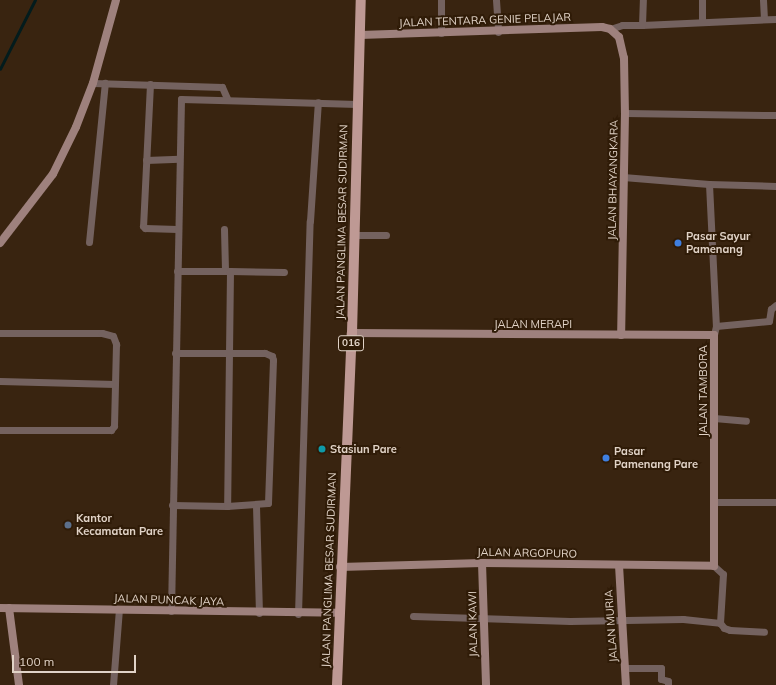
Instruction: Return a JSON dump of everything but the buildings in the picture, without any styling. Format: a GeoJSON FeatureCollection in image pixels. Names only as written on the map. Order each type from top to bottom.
{"type":"FeatureCollection","features":[{"type":"Feature","properties":{"kind":"main road","name":"JALAN PANGLIMA BESAR SUDIRMAN"},"geometry":{"type":"LineString","coordinates":[[337,685],[338,613],[352,333],[361,0]]}},
{"type":"Feature","properties":{"kind":"street"},"geometry":{"type":"LineString","coordinates":[[0,243],[54,174],[93,83],[116,0]]}},
{"type":"Feature","properties":{"kind":"street"},"geometry":{"type":"LineString","coordinates":[[441,0],[441,33]]}},
{"type":"Feature","properties":{"kind":"street"},"geometry":{"type":"LineString","coordinates":[[496,0],[498,32]]}},
{"type":"Feature","properties":{"kind":"street"},"geometry":{"type":"LineString","coordinates":[[642,24],[643,0]]}},
{"type":"Feature","properties":{"kind":"street"},"geometry":{"type":"LineString","coordinates":[[702,0],[702,21]]}},
{"type":"Feature","properties":{"kind":"street"},"geometry":{"type":"LineString","coordinates":[[763,0],[764,19]]}},
{"type":"Feature","properties":{"kind":"street"},"geometry":{"type":"LineString","coordinates":[[610,30],[622,25],[776,19]]}},
{"type":"Feature","properties":{"kind":"street","name":"JALAN TENTARA GENIE PELAJAR"},"geometry":{"type":"LineString","coordinates":[[360,35],[498,32],[602,27],[610,30]]}},
{"type":"Feature","properties":{"kind":"street","name":"JALAN BHAYANGKARA"},"geometry":{"type":"LineString","coordinates":[[610,30],[619,37],[623,47],[625,113],[621,335]]}},
{"type":"Feature","properties":{"kind":"street"},"geometry":{"type":"LineString","coordinates":[[93,83],[222,87],[227,98]]}},
{"type":"Feature","properties":{"kind":"street"},"geometry":{"type":"LineString","coordinates":[[89,242],[105,83]]}},
{"type":"Feature","properties":{"kind":"street"},"geometry":{"type":"LineString","coordinates":[[150,84],[143,226],[145,228],[177,229]]}},
{"type":"Feature","properties":{"kind":"street"},"geometry":{"type":"LineString","coordinates":[[171,610],[177,229],[181,99],[227,98],[358,104]]}},
{"type":"Feature","properties":{"kind":"street"},"geometry":{"type":"LineString","coordinates":[[298,614],[310,221],[318,102]]}},
{"type":"Feature","properties":{"kind":"street"},"geometry":{"type":"LineString","coordinates":[[625,113],[776,115]]}},
{"type":"Feature","properties":{"kind":"street"},"geometry":{"type":"LineString","coordinates":[[146,160],[179,159]]}},
{"type":"Feature","properties":{"kind":"street"},"geometry":{"type":"LineString","coordinates":[[623,177],[709,184],[776,186]]}},
{"type":"Feature","properties":{"kind":"street"},"geometry":{"type":"LineString","coordinates":[[709,184],[716,326],[714,335]]}},
{"type":"Feature","properties":{"kind":"street"},"geometry":{"type":"LineString","coordinates":[[224,229],[227,271],[229,353],[226,506]]}},
{"type":"Feature","properties":{"kind":"street"},"geometry":{"type":"LineString","coordinates":[[354,235],[386,235]]}},
{"type":"Feature","properties":{"kind":"street"},"geometry":{"type":"LineString","coordinates":[[177,271],[284,272]]}},
{"type":"Feature","properties":{"kind":"street"},"geometry":{"type":"LineString","coordinates":[[716,326],[769,321],[771,309],[776,305]]}},
{"type":"Feature","properties":{"kind":"street"},"geometry":{"type":"LineString","coordinates":[[0,333],[109,334],[116,342],[114,426],[111,430],[0,430]]}},
{"type":"Feature","properties":{"kind":"street","name":"JALAN MERAPI"},"geometry":{"type":"LineString","coordinates":[[352,333],[714,335]]}},
{"type":"Feature","properties":{"kind":"street","name":"JALAN TAMBORA"},"geometry":{"type":"LineString","coordinates":[[714,335],[714,566]]}},
{"type":"Feature","properties":{"kind":"street"},"geometry":{"type":"LineString","coordinates":[[172,505],[266,505],[269,500],[273,360],[272,356],[265,353],[175,353]]}},
{"type":"Feature","properties":{"kind":"street"},"geometry":{"type":"LineString","coordinates":[[0,381],[115,384]]}},
{"type":"Feature","properties":{"kind":"street"},"geometry":{"type":"LineString","coordinates":[[714,418],[746,421]]}},
{"type":"Feature","properties":{"kind":"street"},"geometry":{"type":"LineString","coordinates":[[715,502],[776,502]]}},
{"type":"Feature","properties":{"kind":"street"},"geometry":{"type":"LineString","coordinates":[[256,506],[259,613]]}},
{"type":"Feature","properties":{"kind":"street","name":"JALAN ARGOPURO"},"geometry":{"type":"LineString","coordinates":[[340,567],[482,563],[714,566]]}},
{"type":"Feature","properties":{"kind":"street","name":"JALAN KAWI"},"geometry":{"type":"LineString","coordinates":[[482,563],[486,685]]}},
{"type":"Feature","properties":{"kind":"street","name":"JALAN MURIA"},"geometry":{"type":"LineString","coordinates":[[618,565],[626,685]]}},
{"type":"Feature","properties":{"kind":"street"},"geometry":{"type":"LineString","coordinates":[[714,566],[723,574],[720,622],[724,628],[730,630],[764,632]]}},
{"type":"Feature","properties":{"kind":"street","name":"JALAN PUNCAK JAYA"},"geometry":{"type":"LineString","coordinates":[[0,608],[171,610],[298,614],[338,613]]}},
{"type":"Feature","properties":{"kind":"street"},"geometry":{"type":"LineString","coordinates":[[9,608],[19,685]]}},
{"type":"Feature","properties":{"kind":"street"},"geometry":{"type":"LineString","coordinates":[[113,685],[119,609]]}},
{"type":"Feature","properties":{"kind":"street"},"geometry":{"type":"LineString","coordinates":[[413,616],[484,620],[683,619],[720,622]]}},
{"type":"Feature","properties":{"kind":"street"},"geometry":{"type":"LineString","coordinates":[[625,668],[661,668],[661,679],[668,681],[668,685]]}},
{"type":"Feature","properties":{"kind":"waterway"},"geometry":{"type":"LineString","coordinates":[[0,69],[35,0]]}},
{"type":"Feature","properties":{"kind":"place","name":"Pasar Sayur Pamenang"},"geometry":{"type":"Point","coordinates":[678,243]}},
{"type":"Feature","properties":{"kind":"place","name":"Stasiun Pare"},"geometry":{"type":"Point","coordinates":[322,449]}},
{"type":"Feature","properties":{"kind":"place","name":"Pasar Pamenang Pare"},"geometry":{"type":"Point","coordinates":[606,458]}},
{"type":"Feature","properties":{"kind":"place","name":"Kantor Kecamatan Pare"},"geometry":{"type":"Point","coordinates":[68,525]}}]}
